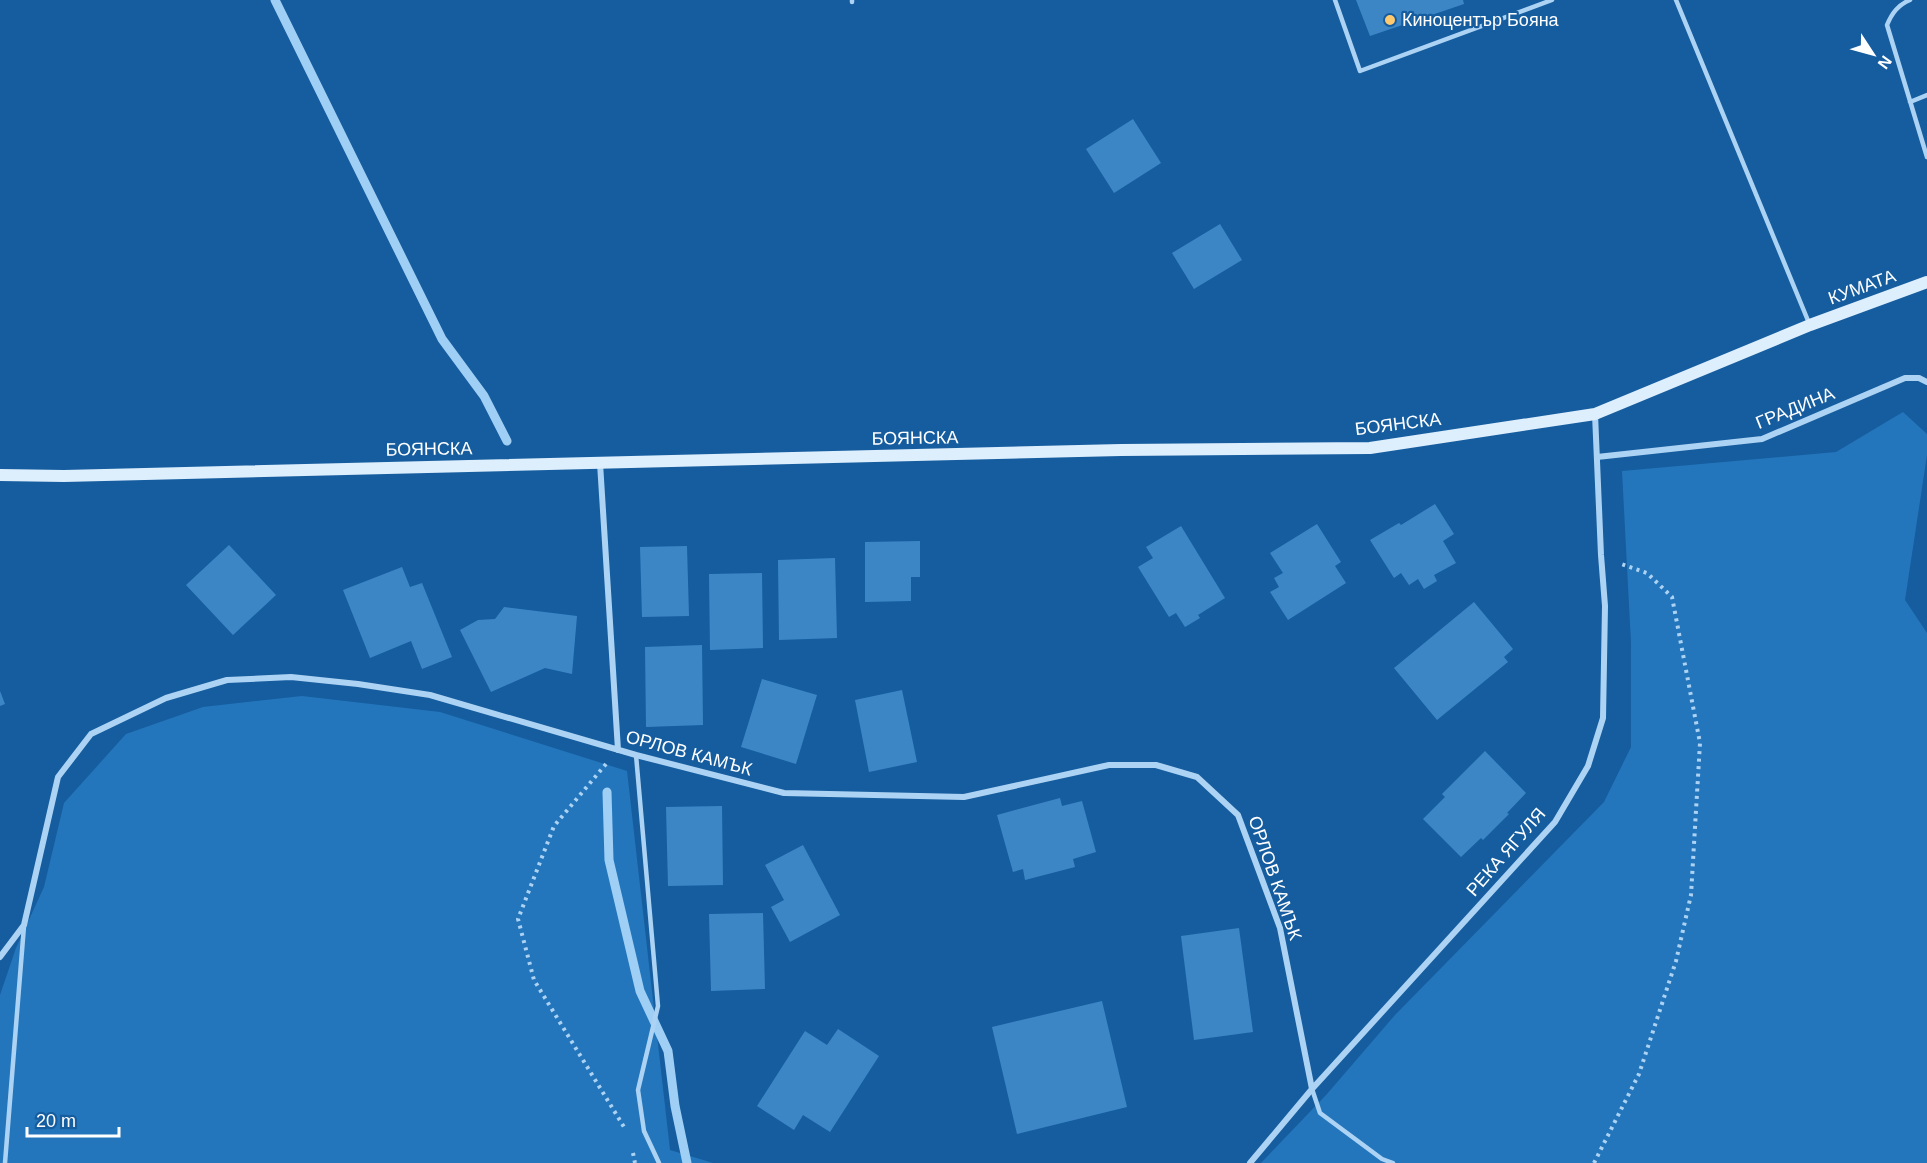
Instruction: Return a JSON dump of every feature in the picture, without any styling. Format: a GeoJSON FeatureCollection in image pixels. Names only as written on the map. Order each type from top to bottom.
{"type":"FeatureCollection","features":[{"type":"Feature","properties":{"kind":"main road","name":"КУМАТА"},"geometry":{"type":"LineString","coordinates":[[1810,325],[1927,282]]}},
{"type":"Feature","properties":{"kind":"main road","name":"БОЯНСКА"},"geometry":{"type":"LineString","coordinates":[[0,475],[76,476],[1121,450],[1370,448],[1595,414],[1810,325]]}},
{"type":"Feature","properties":{"kind":"street","name":"ГРАДИНА"},"geometry":{"type":"LineString","coordinates":[[1597,457],[1762,439],[1905,378],[1919,378],[1927,382]]}},
{"type":"Feature","properties":{"kind":"street","name":"РЕКА ЯГУЛЯ"},"geometry":{"type":"LineString","coordinates":[[1250,1163],[1312,1089],[1555,822],[1588,766],[1603,718],[1605,606],[1595,414]]}},
{"type":"Feature","properties":{"kind":"street"},"geometry":{"type":"LineString","coordinates":[[600,463],[618,750]]}},
{"type":"Feature","properties":{"kind":"street","name":"ОРЛОВ КАМЪК"},"geometry":{"type":"LineString","coordinates":[[0,957],[24,925],[58,777],[91,734],[166,698],[227,680],[291,677],[430,695],[636,755],[784,793],[964,797],[1109,765],[1156,765],[1197,777],[1238,815],[1280,928],[1312,1089]]}},
{"type":"Feature","properties":{"kind":"lane"},"geometry":{"type":"LineString","coordinates":[[1335,0],[1360,71],[1552,0]]}},
{"type":"Feature","properties":{"kind":"lane"},"geometry":{"type":"LineString","coordinates":[[1676,0],[1810,325]]}},
{"type":"Feature","properties":{"kind":"lane"},"geometry":{"type":"LineString","coordinates":[[1910,0],[1901,4],[1891,16],[1887,26],[1927,157]]}},
{"type":"Feature","properties":{"kind":"lane"},"geometry":{"type":"LineString","coordinates":[[1910,102],[1927,95]]}},
{"type":"Feature","properties":{"kind":"lane"},"geometry":{"type":"LineString","coordinates":[[636,755],[658,1006],[638,1090],[644,1131],[656,1161],[659,1163]]}},
{"type":"Feature","properties":{"kind":"lane"},"geometry":{"type":"LineString","coordinates":[[5,1163],[24,925]]}},
{"type":"Feature","properties":{"kind":"lane"},"geometry":{"type":"LineString","coordinates":[[1312,1089],[1320,1113],[1382,1159],[1394,1163]]}},
{"type":"Feature","properties":{"kind":"path"},"geometry":{"type":"LineString","coordinates":[[1594,1163],[1639,1074],[1676,961],[1691,895],[1701,743],[1672,597],[1647,573],[1616,563],[1601,555]]}},
{"type":"Feature","properties":{"kind":"path"},"geometry":{"type":"LineString","coordinates":[[618,750],[554,826],[518,919],[534,980],[628,1134]]}},
{"type":"Feature","properties":{"kind":"path"},"geometry":{"type":"LineString","coordinates":[[630,1143],[635,1163]]}},
{"type":"Feature","properties":{"kind":"shaded area"},"geometry":{"type":"Polygon","coordinates":[[[1903,412],[1927,434],[1927,455],[1905,600],[1927,633],[1927,1163],[1261,1163],[1327,1094],[1395,1015],[1604,802],[1631,747],[1631,642],[1622,471],[1836,452],[1903,412]]]}},
{"type":"Feature","properties":{"kind":"shaded area"},"geometry":{"type":"Polygon","coordinates":[[[302,696],[440,712],[627,771],[670,1150],[713,1163],[0,1163],[0,995],[16,948],[44,887],[64,803],[126,734],[203,707],[302,696]]]}},
{"type":"Feature","properties":{"kind":"building","name":"Киноцентър Бояна"},"geometry":{"type":"Polygon","coordinates":[[[1356,0],[1463,0],[1464,4],[1370,36],[1356,0]]]}},
{"type":"Feature","properties":{"kind":"building"},"geometry":{"type":"Polygon","coordinates":[[[1133,119],[1161,163],[1114,193],[1086,149],[1133,119]]]}},
{"type":"Feature","properties":{"kind":"building"},"geometry":{"type":"Polygon","coordinates":[[[1220,224],[1242,260],[1194,289],[1172,253],[1220,224]]]}},
{"type":"Feature","properties":{"kind":"building"},"geometry":{"type":"Polygon","coordinates":[[[1435,504],[1454,534],[1443,541],[1456,563],[1434,575],[1437,581],[1424,589],[1418,579],[1409,585],[1401,573],[1394,578],[1370,540],[1399,523],[1401,525],[1435,504]]]}},
{"type":"Feature","properties":{"kind":"building"},"geometry":{"type":"Polygon","coordinates":[[[1317,524],[1341,562],[1335,566],[1346,583],[1288,620],[1270,592],[1279,587],[1274,578],[1283,573],[1270,553],[1317,524]]]}},
{"type":"Feature","properties":{"kind":"building"},"geometry":{"type":"Polygon","coordinates":[[[1181,526],[1225,598],[1198,615],[1200,618],[1185,627],[1176,613],[1169,617],[1138,567],[1153,558],[1146,547],[1181,526]]]}},
{"type":"Feature","properties":{"kind":"building"},"geometry":{"type":"Polygon","coordinates":[[[920,541],[920,577],[911,577],[911,601],[865,602],[865,542],[920,541]]]}},
{"type":"Feature","properties":{"kind":"building"},"geometry":{"type":"Polygon","coordinates":[[[229,545],[276,595],[233,635],[186,585],[229,545]]]}},
{"type":"Feature","properties":{"kind":"building"},"geometry":{"type":"Polygon","coordinates":[[[687,546],[689,616],[642,617],[640,547],[687,546]]]}},
{"type":"Feature","properties":{"kind":"building"},"geometry":{"type":"Polygon","coordinates":[[[835,558],[837,638],[779,640],[778,560],[835,558]]]}},
{"type":"Feature","properties":{"kind":"building"},"geometry":{"type":"Polygon","coordinates":[[[402,567],[410,587],[422,583],[452,657],[422,669],[411,641],[370,658],[343,590],[402,567]]]}},
{"type":"Feature","properties":{"kind":"building"},"geometry":{"type":"Polygon","coordinates":[[[762,573],[763,648],[710,650],[709,574],[762,573]]]}},
{"type":"Feature","properties":{"kind":"building"},"geometry":{"type":"Polygon","coordinates":[[[1474,602],[1513,649],[1504,657],[1508,662],[1437,720],[1394,668],[1474,602]]]}},
{"type":"Feature","properties":{"kind":"building"},"geometry":{"type":"Polygon","coordinates":[[[504,607],[577,616],[572,674],[545,668],[491,692],[460,630],[478,620],[495,619],[504,607]]]}},
{"type":"Feature","properties":{"kind":"building"},"geometry":{"type":"Polygon","coordinates":[[[702,645],[703,725],[646,727],[645,647],[702,645]]]}},
{"type":"Feature","properties":{"kind":"building"},"geometry":{"type":"Polygon","coordinates":[[[762,679],[817,695],[796,764],[741,747],[762,679]]]}},
{"type":"Feature","properties":{"kind":"building"},"geometry":{"type":"Polygon","coordinates":[[[902,690],[917,762],[869,772],[855,700],[902,690]]]}},
{"type":"Feature","properties":{"kind":"building"},"geometry":{"type":"Polygon","coordinates":[[[0,691],[5,704],[0,706],[0,691]]]}},
{"type":"Feature","properties":{"kind":"building"},"geometry":{"type":"Polygon","coordinates":[[[1485,751],[1526,793],[1483,840],[1481,838],[1461,857],[1423,819],[1445,797],[1442,794],[1485,751]]]}},
{"type":"Feature","properties":{"kind":"building"},"geometry":{"type":"Polygon","coordinates":[[[1060,798],[1062,806],[1082,801],[1096,852],[1073,859],[1075,867],[1025,880],[1023,869],[1013,872],[997,815],[1060,798]]]}},
{"type":"Feature","properties":{"kind":"building"},"geometry":{"type":"Polygon","coordinates":[[[722,806],[723,885],[668,886],[666,807],[722,806]]]}},
{"type":"Feature","properties":{"kind":"building"},"geometry":{"type":"Polygon","coordinates":[[[803,845],[840,915],[790,942],[771,907],[784,900],[765,865],[803,845]]]}},
{"type":"Feature","properties":{"kind":"building"},"geometry":{"type":"Polygon","coordinates":[[[763,913],[765,989],[711,991],[709,914],[763,913]]]}},
{"type":"Feature","properties":{"kind":"building"},"geometry":{"type":"Polygon","coordinates":[[[1239,928],[1253,1032],[1194,1040],[1181,936],[1239,928]]]}},
{"type":"Feature","properties":{"kind":"building"},"geometry":{"type":"Polygon","coordinates":[[[1102,1001],[1127,1107],[1017,1134],[992,1027],[1102,1001]]]}},
{"type":"Feature","properties":{"kind":"building"},"geometry":{"type":"Polygon","coordinates":[[[838,1029],[879,1056],[830,1132],[803,1115],[794,1130],[757,1106],[805,1031],[827,1045],[838,1029]]]}},
{"type":"Feature","properties":{"kind":"waterway"},"geometry":{"type":"LineString","coordinates":[[275,0],[442,339],[484,396],[507,441]]}},
{"type":"Feature","properties":{"kind":"waterway"},"geometry":{"type":"LineString","coordinates":[[607,792],[609,860],[640,991],[668,1051],[675,1106],[687,1163]]}},
{"type":"Feature","properties":{"kind":"place","name":"Киноцентър Бояна"},"geometry":{"type":"Point","coordinates":[1390,20]}}]}
